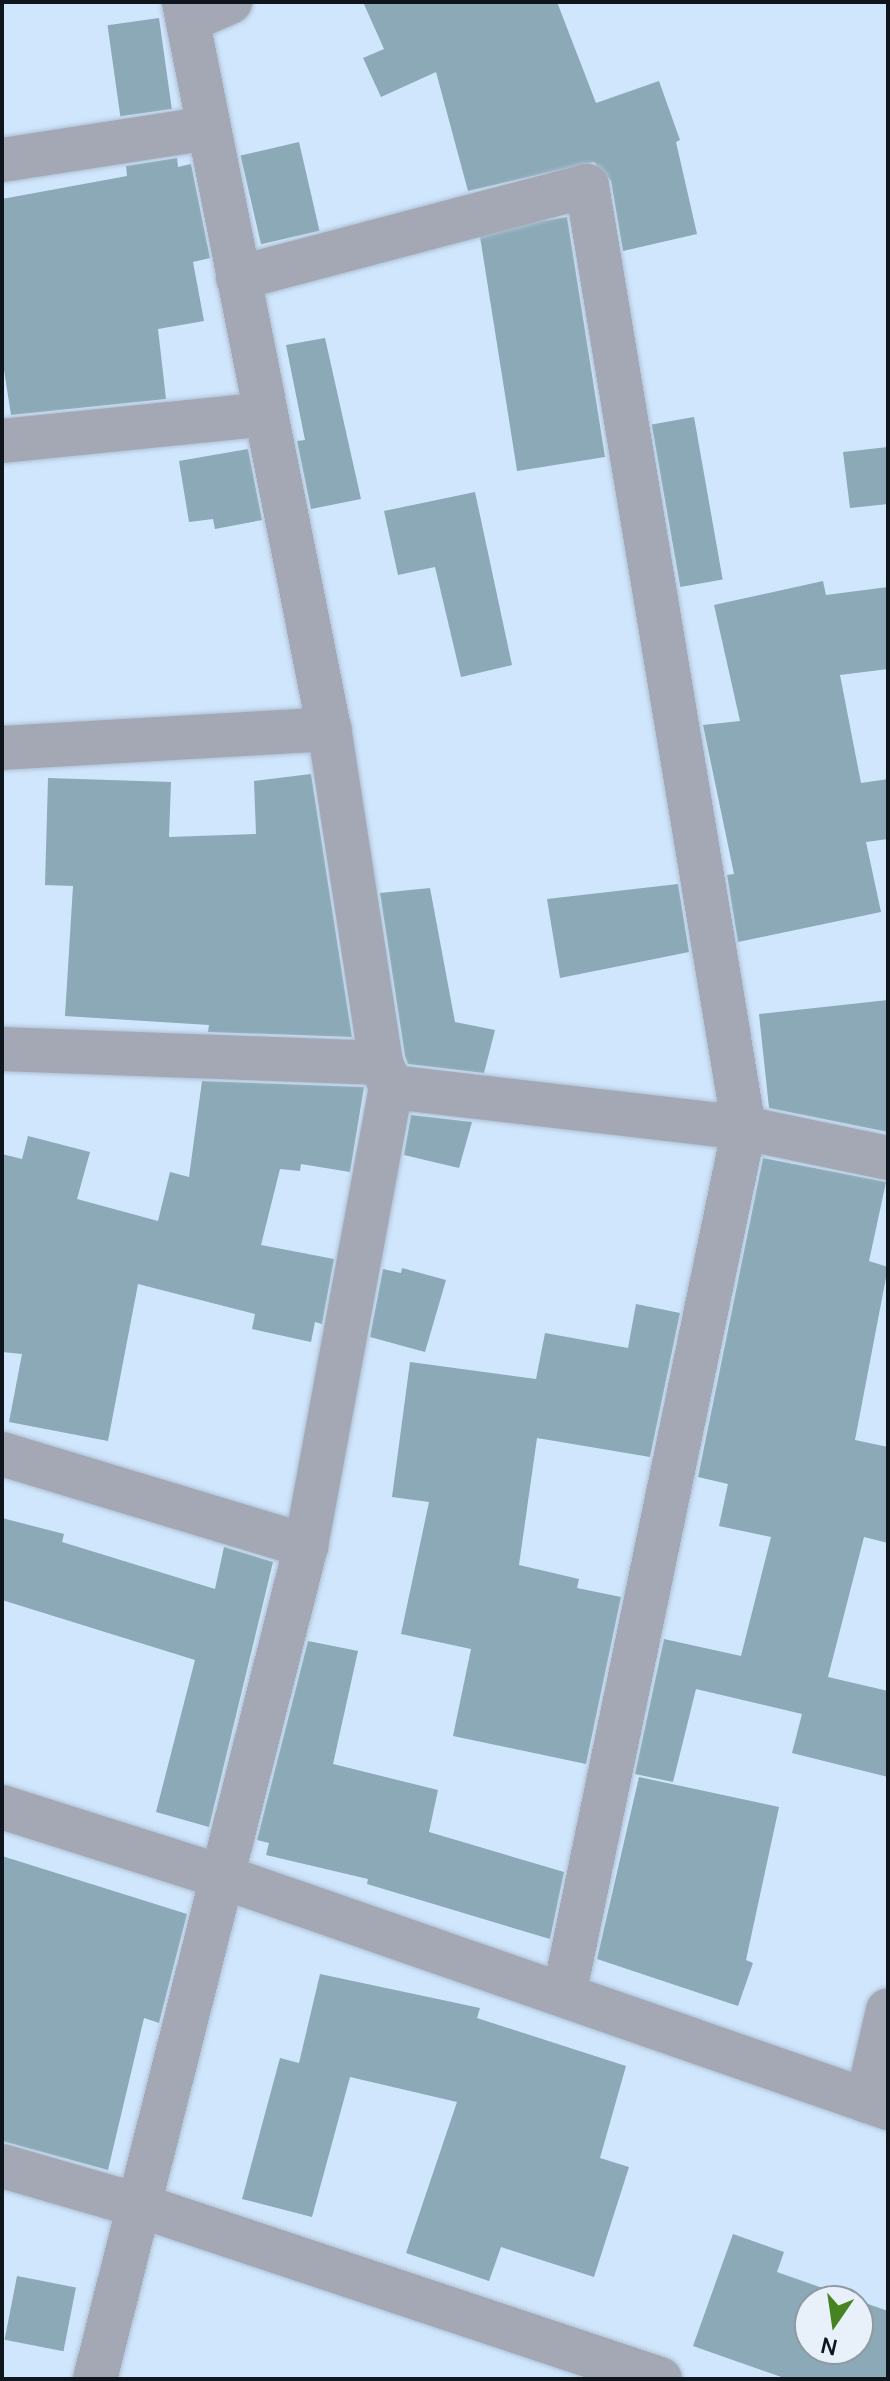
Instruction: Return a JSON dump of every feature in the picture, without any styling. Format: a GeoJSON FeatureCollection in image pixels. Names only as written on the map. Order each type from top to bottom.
{"type":"FeatureCollection","features":[{"type":"Feature","properties":{"kind":"street"},"geometry":{"type":"LineString","coordinates":[[95,2379],[306,1546],[386,1075],[329,729],[187,11],[230,2]]}},
{"type":"Feature","properties":{"kind":"street"},"geometry":{"type":"LineString","coordinates":[[2,160],[209,128]]}},
{"type":"Feature","properties":{"kind":"street"},"geometry":{"type":"LineString","coordinates":[[238,278],[587,186],[744,1128],[564,1995]]}},
{"type":"Feature","properties":{"kind":"street"},"geometry":{"type":"LineString","coordinates":[[2,441],[266,414]]}},
{"type":"Feature","properties":{"kind":"street"},"geometry":{"type":"LineString","coordinates":[[2,748],[329,729]]}},
{"type":"Feature","properties":{"kind":"street"},"geometry":{"type":"LineString","coordinates":[[2,1049],[386,1075],[744,1128],[888,1158]]}},
{"type":"Feature","properties":{"kind":"street"},"geometry":{"type":"LineString","coordinates":[[2,1454],[306,1546]]}},
{"type":"Feature","properties":{"kind":"street"},"geometry":{"type":"LineString","coordinates":[[2,1807],[223,1877],[878,2105],[888,2010]]}},
{"type":"Feature","properties":{"kind":"street"},"geometry":{"type":"LineString","coordinates":[[2,2166],[141,2206],[660,2379]]}},
{"type":"Feature","properties":{"kind":"building"},"geometry":{"type":"Polygon","coordinates":[[[363,2],[557,2],[596,103],[659,81],[680,140],[676,142],[697,234],[623,251],[611,181],[594,162],[468,191],[436,72],[381,97],[363,58],[384,49],[363,2]]]}},
{"type":"Feature","properties":{"kind":"building"},"geometry":{"type":"Polygon","coordinates":[[[159,18],[172,109],[120,116],[108,25],[159,18]]]}},
{"type":"Feature","properties":{"kind":"building"},"geometry":{"type":"Polygon","coordinates":[[[299,142],[319,231],[261,244],[241,155],[299,142]]]}},
{"type":"Feature","properties":{"kind":"building"},"geometry":{"type":"Polygon","coordinates":[[[177,158],[178,167],[191,164],[210,258],[193,262],[204,321],[158,329],[166,399],[11,415],[2,357],[2,199],[127,176],[126,166],[177,158]]]}},
{"type":"Feature","properties":{"kind":"building"},"geometry":{"type":"Polygon","coordinates":[[[567,217],[605,457],[517,471],[479,231],[567,217]]]}},
{"type":"Feature","properties":{"kind":"building"},"geometry":{"type":"Polygon","coordinates":[[[325,338],[361,499],[311,509],[297,441],[305,440],[286,345],[325,338]]]}},
{"type":"Feature","properties":{"kind":"building"},"geometry":{"type":"Polygon","coordinates":[[[694,417],[723,579],[680,587],[652,424],[694,417]]]}},
{"type":"Feature","properties":{"kind":"building"},"geometry":{"type":"Polygon","coordinates":[[[888,447],[888,504],[850,508],[843,452],[888,447]]]}},
{"type":"Feature","properties":{"kind":"building"},"geometry":{"type":"Polygon","coordinates":[[[248,449],[262,520],[215,529],[213,519],[189,522],[179,461],[248,449]]]}},
{"type":"Feature","properties":{"kind":"building"},"geometry":{"type":"Polygon","coordinates":[[[475,492],[512,665],[461,677],[435,567],[398,575],[384,511],[475,492]]]}},
{"type":"Feature","properties":{"kind":"building"},"geometry":{"type":"Polygon","coordinates":[[[823,581],[826,595],[888,587],[888,669],[840,675],[861,783],[888,779],[888,839],[866,842],[881,912],[738,942],[727,875],[734,874],[703,725],[740,721],[714,605],[823,581]]]}},
{"type":"Feature","properties":{"kind":"building"},"geometry":{"type":"Polygon","coordinates":[[[311,774],[352,1037],[208,1032],[209,1025],[65,1016],[73,886],[45,885],[48,778],[171,782],[169,837],[256,834],[254,781],[311,774]]]}},
{"type":"Feature","properties":{"kind":"building"},"geometry":{"type":"Polygon","coordinates":[[[678,884],[689,952],[560,978],[547,899],[678,884]]]}},
{"type":"Feature","properties":{"kind":"building"},"geometry":{"type":"Polygon","coordinates":[[[430,888],[455,1022],[495,1030],[484,1073],[408,1064],[405,1056],[380,893],[430,888]]]}},
{"type":"Feature","properties":{"kind":"building"},"geometry":{"type":"Polygon","coordinates":[[[888,1000],[888,1132],[769,1108],[759,1014],[888,1000]]]}},
{"type":"Feature","properties":{"kind":"building"},"geometry":{"type":"Polygon","coordinates":[[[202,1081],[364,1087],[350,1172],[301,1164],[300,1171],[280,1169],[261,1245],[334,1259],[322,1324],[315,1322],[311,1342],[252,1329],[255,1314],[138,1284],[108,1441],[9,1422],[22,1354],[2,1352],[2,1154],[22,1159],[28,1136],[90,1152],[77,1199],[158,1221],[170,1172],[189,1177],[202,1081]]]}},
{"type":"Feature","properties":{"kind":"building"},"geometry":{"type":"Polygon","coordinates":[[[411,1115],[472,1122],[459,1168],[404,1155],[411,1115]]]}},
{"type":"Feature","properties":{"kind":"building"},"geometry":{"type":"Polygon","coordinates":[[[763,1158],[886,1182],[869,1261],[888,1267],[855,1440],[888,1447],[888,1543],[864,1537],[828,1677],[888,1691],[888,1777],[792,1753],[802,1714],[696,1689],[673,1782],[635,1774],[664,1639],[741,1656],[771,1537],[719,1526],[728,1484],[698,1477],[763,1158]]]}},
{"type":"Feature","properties":{"kind":"building"},"geometry":{"type":"Polygon","coordinates":[[[402,1268],[446,1280],[425,1352],[370,1337],[383,1269],[401,1273],[402,1268]]]}},
{"type":"Feature","properties":{"kind":"building"},"geometry":{"type":"Polygon","coordinates":[[[636,1304],[680,1313],[650,1457],[537,1438],[519,1565],[579,1579],[577,1588],[621,1597],[586,1764],[453,1736],[471,1649],[401,1634],[429,1502],[392,1497],[410,1362],[536,1379],[545,1333],[628,1348],[636,1304]]]}},
{"type":"Feature","properties":{"kind":"building"},"geometry":{"type":"Polygon","coordinates":[[[2,1518],[64,1534],[62,1542],[215,1589],[224,1547],[273,1562],[209,1827],[156,1812],[195,1660],[2,1600],[2,1518]]]}},
{"type":"Feature","properties":{"kind":"building"},"geometry":{"type":"Polygon","coordinates":[[[308,1641],[358,1651],[333,1764],[438,1790],[429,1832],[564,1872],[550,1939],[367,1884],[368,1879],[266,1855],[269,1843],[257,1840],[308,1641]]]}},
{"type":"Feature","properties":{"kind":"building"},"geometry":{"type":"Polygon","coordinates":[[[639,1777],[779,1807],[746,1960],[753,1963],[738,2006],[597,1959],[639,1777]]]}},
{"type":"Feature","properties":{"kind":"building"},"geometry":{"type":"Polygon","coordinates":[[[2,1856],[187,1914],[159,2023],[144,2018],[108,2170],[2,2141],[2,1856]]]}},
{"type":"Feature","properties":{"kind":"building"},"geometry":{"type":"Polygon","coordinates":[[[320,1974],[480,2008],[477,2018],[626,2066],[600,2158],[629,2167],[594,2277],[501,2247],[489,2281],[406,2253],[457,2102],[350,2077],[312,2217],[242,2199],[280,2058],[299,2063],[320,1974]]]}},
{"type":"Feature","properties":{"kind":"building"},"geometry":{"type":"Polygon","coordinates":[[[733,2234],[784,2252],[777,2272],[814,2285],[794,2285],[794,2365],[874,2365],[874,2306],[888,2311],[888,2379],[787,2379],[693,2346],[733,2234]]]}},
{"type":"Feature","properties":{"kind":"building"},"geometry":{"type":"Polygon","coordinates":[[[17,2276],[76,2287],[63,2351],[5,2340],[17,2276]]]}}]}
